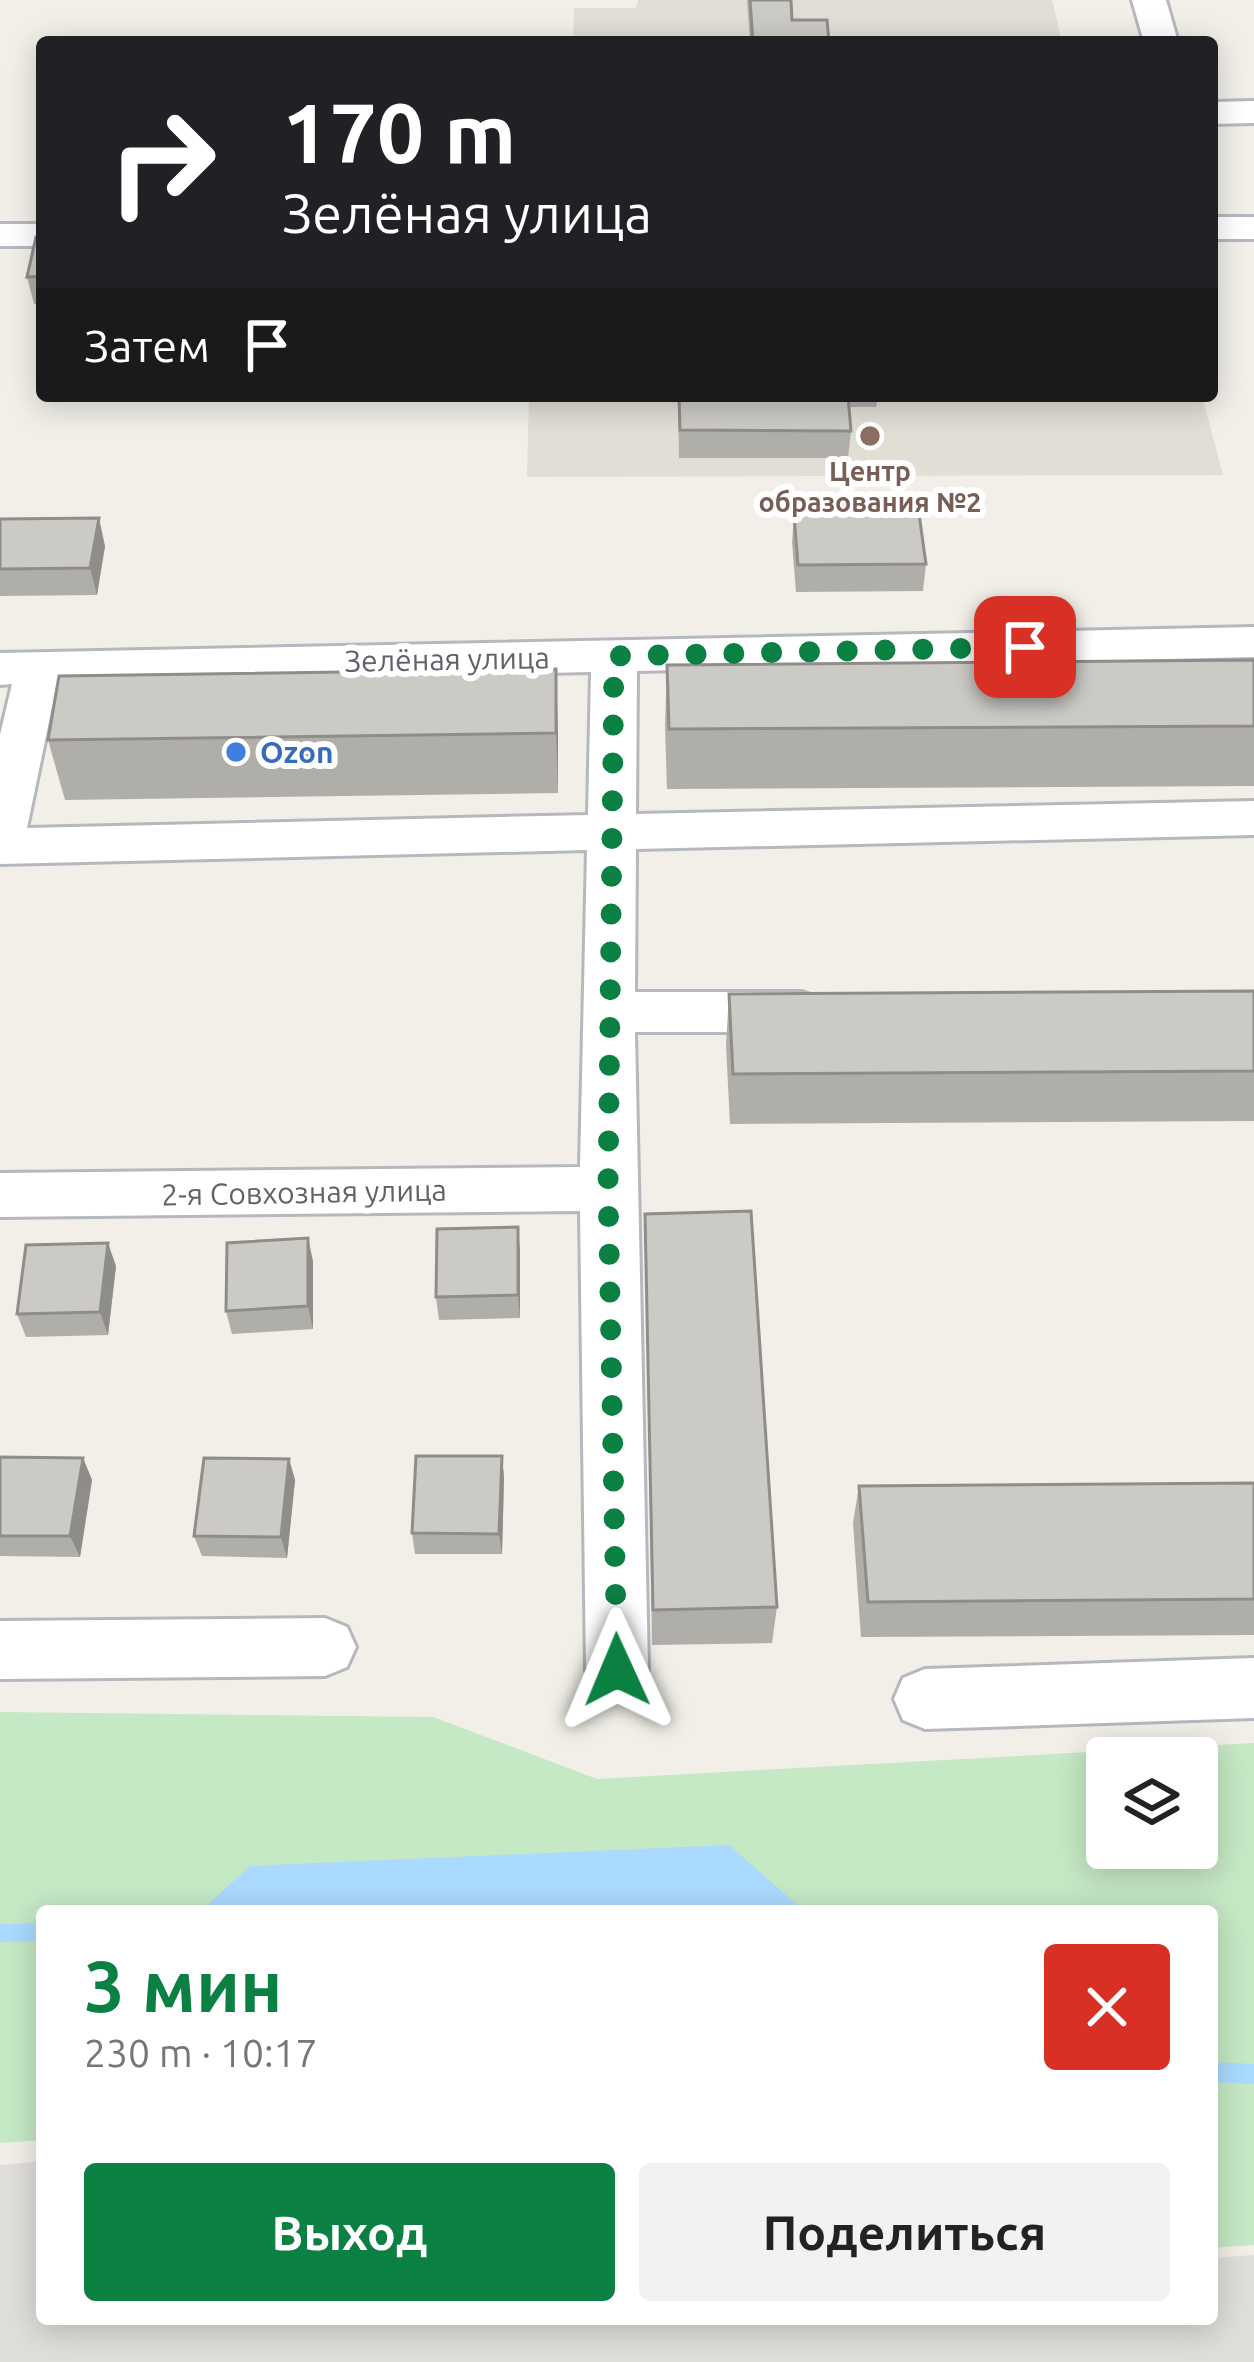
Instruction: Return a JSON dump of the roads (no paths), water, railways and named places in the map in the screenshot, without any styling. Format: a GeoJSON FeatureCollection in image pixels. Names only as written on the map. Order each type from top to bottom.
{"type":"FeatureCollection","features":[{"type":"Feature","properties":{"kind":"street"},"geometry":{"type":"LineString","coordinates":[[1149,0],[1159,36]]}},
{"type":"Feature","properties":{"kind":"street"},"geometry":{"type":"LineString","coordinates":[[1218,113],[1254,112]]}},
{"type":"Feature","properties":{"kind":"street"},"geometry":{"type":"LineString","coordinates":[[1218,228],[1254,228]]}},
{"type":"Feature","properties":{"kind":"street"},"geometry":{"type":"LineString","coordinates":[[0,235],[36,235]]}},
{"type":"Feature","properties":{"kind":"street","name":"Зелёная улица"},"geometry":{"type":"LineString","coordinates":[[19,668],[1254,642]]}},
{"type":"Feature","properties":{"kind":"street"},"geometry":{"type":"LineString","coordinates":[[614,656],[608,1189],[617,1670]]}},
{"type":"Feature","properties":{"kind":"street"},"geometry":{"type":"LineString","coordinates":[[19,668],[0,844],[1254,818]]}},
{"type":"Feature","properties":{"kind":"street"},"geometry":{"type":"LineString","coordinates":[[610,1012],[844,1012]]}},
{"type":"Feature","properties":{"kind":"street","name":"2-я Совхозная улица"},"geometry":{"type":"LineString","coordinates":[[0,1195],[608,1189]]}},
{"type":"Feature","properties":{"kind":"street"},"geometry":{"type":"LineString","coordinates":[[0,1650],[325,1647]]}},
{"type":"Feature","properties":{"kind":"street"},"geometry":{"type":"LineString","coordinates":[[925,1699],[1254,1688]]}},
{"type":"Feature","properties":{"kind":"water"},"geometry":{"type":"Polygon","coordinates":[[[729,1845],[797,1905],[208,1905],[250,1866],[729,1845]]]}},
{"type":"Feature","properties":{"kind":"waterway"},"geometry":{"type":"LineString","coordinates":[[0,1933],[36,1932]]}},
{"type":"Feature","properties":{"kind":"waterway"},"geometry":{"type":"LineString","coordinates":[[1218,2072],[1254,2074]]}},
{"type":"Feature","properties":{"kind":"place","name":"Центр образования №2"},"geometry":{"type":"Point","coordinates":[870,436]}},
{"type":"Feature","properties":{"kind":"place","name":"Ozon"},"geometry":{"type":"Point","coordinates":[236,752]}}]}
